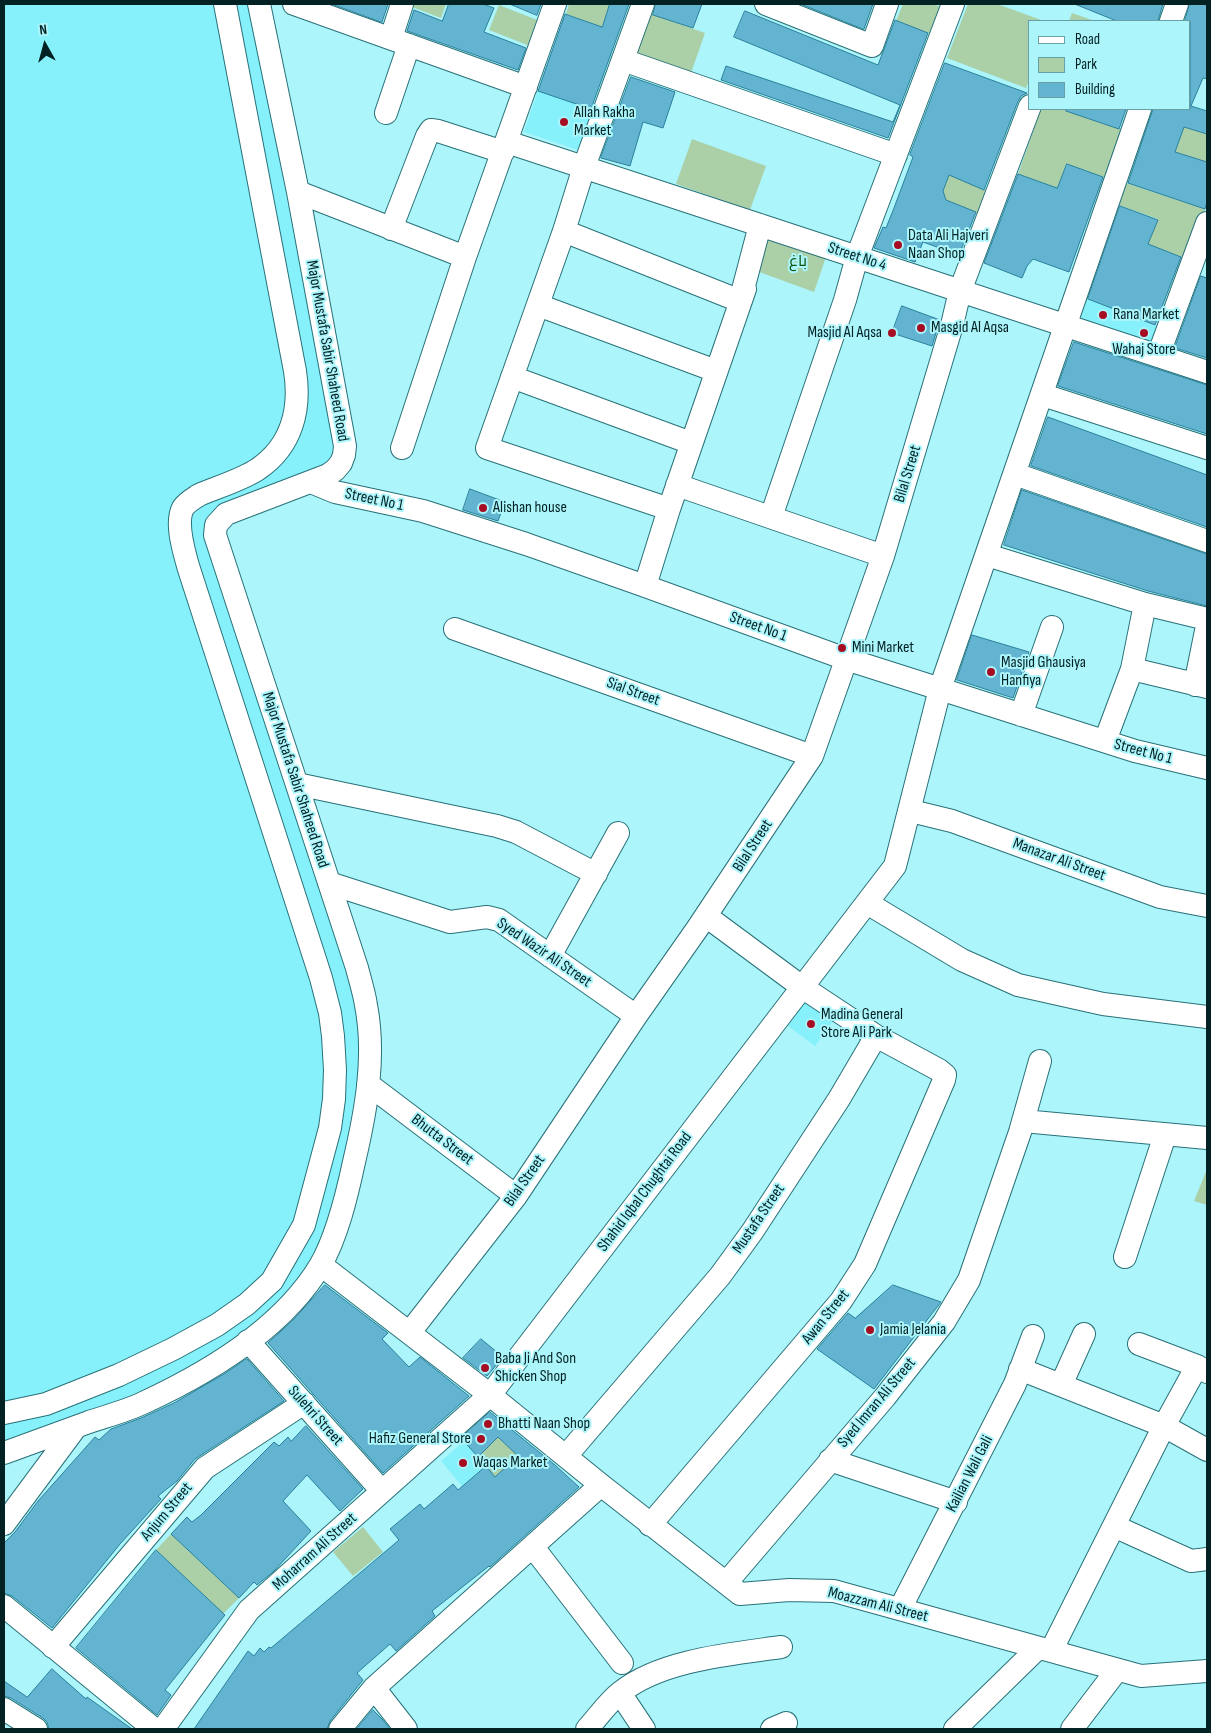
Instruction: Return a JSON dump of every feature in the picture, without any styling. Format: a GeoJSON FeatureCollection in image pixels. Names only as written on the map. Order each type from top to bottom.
{"type":"FeatureCollection","features":[{"type":"Feature","properties":{"kind":"street"},"geometry":{"type":"LineString","coordinates":[[4,1414],[46,1404],[118,1374],[173,1349],[217,1325],[247,1304],[272,1281],[304,1226],[330,1128],[335,1070],[330,1012],[321,978],[188,566],[180,530],[183,508],[190,500],[257,471],[277,452],[286,439],[294,420],[297,406],[298,390],[225,4]]}},
{"type":"Feature","properties":{"kind":"street","name":"Major Mustafa Sabir Shaheed Road"},"geometry":{"type":"LineString","coordinates":[[4,1453],[141,1404],[184,1383],[210,1368],[276,1318],[301,1294],[321,1265],[333,1237],[358,1145],[368,1084],[370,1051],[366,1006],[357,968],[215,535],[216,525],[226,514],[311,482],[335,470],[344,455],[345,446],[298,192],[259,4]]}},
{"type":"Feature","properties":{"kind":"street"},"geometry":{"type":"LineString","coordinates":[[294,4],[526,87]]}},
{"type":"Feature","properties":{"kind":"street"},"geometry":{"type":"LineString","coordinates":[[386,113],[400,42],[402,4]]}},
{"type":"Feature","properties":{"kind":"street"},"geometry":{"type":"LineString","coordinates":[[402,448],[465,257],[555,4]]}},
{"type":"Feature","properties":{"kind":"street"},"geometry":{"type":"LineString","coordinates":[[643,4],[487,448],[669,509]]}},
{"type":"Feature","properties":{"kind":"street"},"geometry":{"type":"LineString","coordinates":[[766,4],[872,46],[887,4]]}},
{"type":"Feature","properties":{"kind":"street"},"geometry":{"type":"LineString","coordinates":[[771,517],[845,300],[857,257],[953,4]]}},
{"type":"Feature","properties":{"kind":"street"},"geometry":{"type":"LineString","coordinates":[[1170,20],[1177,4]]}},
{"type":"Feature","properties":{"kind":"street"},"geometry":{"type":"LineString","coordinates":[[623,60],[896,155]]}},
{"type":"Feature","properties":{"kind":"street","name":"Bilal Street"},"geometry":{"type":"LineString","coordinates":[[410,1332],[516,1196],[812,756],[883,556],[950,333],[960,291],[1028,110]]}},
{"type":"Feature","properties":{"kind":"street","name":"Shahid Iqbal Chughtai Road"},"geometry":{"type":"LineString","coordinates":[[490,1395],[895,866],[911,811],[940,689],[1043,395],[1065,325],[1140,110]]}},
{"type":"Feature","properties":{"kind":"street","name":"Street No 4"},"geometry":{"type":"LineString","coordinates":[[391,229],[427,136],[431,130],[438,131],[584,168],[1207,372]]}},
{"type":"Feature","properties":{"kind":"street"},"geometry":{"type":"LineString","coordinates":[[298,192],[465,257]]}},
{"type":"Feature","properties":{"kind":"street"},"geometry":{"type":"LineString","coordinates":[[1158,356],[1207,222]]}},
{"type":"Feature","properties":{"kind":"street"},"geometry":{"type":"LineString","coordinates":[[740,301],[760,225]]}},
{"type":"Feature","properties":{"kind":"street"},"geometry":{"type":"LineString","coordinates":[[564,231],[740,301]]}},
{"type":"Feature","properties":{"kind":"street"},"geometry":{"type":"LineString","coordinates":[[645,586],[691,443],[751,269]]}},
{"type":"Feature","properties":{"kind":"street"},"geometry":{"type":"LineString","coordinates":[[538,305],[716,371]]}},
{"type":"Feature","properties":{"kind":"street"},"geometry":{"type":"LineString","coordinates":[[512,377],[691,443]]}},
{"type":"Feature","properties":{"kind":"street"},"geometry":{"type":"LineString","coordinates":[[1043,395],[1207,448]]}},
{"type":"Feature","properties":{"kind":"street"},"geometry":{"type":"LineString","coordinates":[[1015,474],[1207,541]]}},
{"type":"Feature","properties":{"kind":"street","name":"Street No 1"},"geometry":{"type":"LineString","coordinates":[[311,482],[335,492],[423,511],[526,544],[846,659],[1105,742],[1207,768]]}},
{"type":"Feature","properties":{"kind":"street"},"geometry":{"type":"LineString","coordinates":[[677,485],[883,556]]}},
{"type":"Feature","properties":{"kind":"street"},"geometry":{"type":"LineString","coordinates":[[987,555],[1145,604],[1207,619]]}},
{"type":"Feature","properties":{"kind":"street"},"geometry":{"type":"LineString","coordinates":[[1105,742],[1132,669],[1145,604]]}},
{"type":"Feature","properties":{"kind":"street"},"geometry":{"type":"LineString","coordinates":[[1132,669],[1201,686],[1207,626]]}},
{"type":"Feature","properties":{"kind":"street"},"geometry":{"type":"LineString","coordinates":[[1021,715],[1052,628]]}},
{"type":"Feature","properties":{"kind":"street","name":"Sial Street"},"geometry":{"type":"LineString","coordinates":[[455,629],[812,756]]}},
{"type":"Feature","properties":{"kind":"street"},"geometry":{"type":"LineString","coordinates":[[297,784],[497,826],[516,832],[596,874]]}},
{"type":"Feature","properties":{"kind":"street","name":"Manazar Ali Street"},"geometry":{"type":"LineString","coordinates":[[911,811],[952,821],[1160,897],[1207,906]]}},
{"type":"Feature","properties":{"kind":"street"},"geometry":{"type":"LineString","coordinates":[[550,956],[618,833]]}},
{"type":"Feature","properties":{"kind":"street","name":"Syed Wazir Ali Street"},"geometry":{"type":"LineString","coordinates":[[329,883],[450,922],[486,917],[499,920],[636,1016]]}},
{"type":"Feature","properties":{"kind":"street"},"geometry":{"type":"LineString","coordinates":[[867,903],[962,960],[1018,985],[1103,1004],[1207,1016]]}},
{"type":"Feature","properties":{"kind":"street"},"geometry":{"type":"LineString","coordinates":[[706,916],[802,987],[876,1036]]}},
{"type":"Feature","properties":{"kind":"street","name":"Awan Street"},"geometry":{"type":"LineString","coordinates":[[650,1525],[840,1301],[865,1264],[944,1080],[944,1074],[876,1036]]}},
{"type":"Feature","properties":{"kind":"street","name":"Mustafa Street"},"geometry":{"type":"LineString","coordinates":[[566,1456],[720,1276],[752,1232],[823,1124],[876,1036]]}},
{"type":"Feature","properties":{"kind":"street","name":"Syed Imran Ali Street"},"geometry":{"type":"LineString","coordinates":[[726,1582],[884,1397],[944,1322],[969,1280],[1023,1121],[1040,1060]]}},
{"type":"Feature","properties":{"kind":"street","name":"Bhutta Street"},"geometry":{"type":"LineString","coordinates":[[368,1084],[516,1196]]}},
{"type":"Feature","properties":{"kind":"street"},"geometry":{"type":"LineString","coordinates":[[1023,1121],[1207,1138]]}},
{"type":"Feature","properties":{"kind":"street"},"geometry":{"type":"LineString","coordinates":[[1125,1257],[1165,1135]]}},
{"type":"Feature","properties":{"kind":"street"},"geometry":{"type":"LineString","coordinates":[[321,1265],[490,1395]]}},
{"type":"Feature","properties":{"kind":"street"},"geometry":{"type":"LineString","coordinates":[[1061,1385],[1084,1334]]}},
{"type":"Feature","properties":{"kind":"street","name":"Kailian Wali Gali"},"geometry":{"type":"LineString","coordinates":[[900,1609],[1015,1384],[1033,1336]]}},
{"type":"Feature","properties":{"kind":"street","name":"Sulehri Street"},"geometry":{"type":"LineString","coordinates":[[248,1341],[382,1491]]}},
{"type":"Feature","properties":{"kind":"street"},"geometry":{"type":"LineString","coordinates":[[955,1729],[1044,1649],[1114,1526],[1164,1426],[1202,1369],[1139,1344]]}},
{"type":"Feature","properties":{"kind":"street"},"geometry":{"type":"LineString","coordinates":[[1020,1369],[1164,1426],[1207,1450]]}},
{"type":"Feature","properties":{"kind":"street","name":"Moazzam Ali Street"},"geometry":{"type":"LineString","coordinates":[[490,1395],[650,1525],[740,1594],[788,1590],[834,1591],[1140,1676],[1207,1671]]}},
{"type":"Feature","properties":{"kind":"street","name":"Moharram Ali Street"},"geometry":{"type":"LineString","coordinates":[[163,1729],[250,1610],[490,1395]]}},
{"type":"Feature","properties":{"kind":"street","name":"Anjum Street"},"geometry":{"type":"LineString","coordinates":[[54,1647],[205,1468],[304,1403]]}},
{"type":"Feature","properties":{"kind":"street"},"geometry":{"type":"LineString","coordinates":[[4,1524],[76,1426]]}},
{"type":"Feature","properties":{"kind":"street"},"geometry":{"type":"LineString","coordinates":[[830,1460],[956,1502]]}},
{"type":"Feature","properties":{"kind":"street"},"geometry":{"type":"LineString","coordinates":[[340,1729],[374,1688],[601,1485]]}},
{"type":"Feature","properties":{"kind":"street"},"geometry":{"type":"LineString","coordinates":[[1114,1526],[1191,1562],[1207,1560]]}},
{"type":"Feature","properties":{"kind":"street"},"geometry":{"type":"LineString","coordinates":[[533,1547],[622,1663]]}},
{"type":"Feature","properties":{"kind":"street"},"geometry":{"type":"LineString","coordinates":[[4,1606],[154,1729]]}},
{"type":"Feature","properties":{"kind":"street"},"geometry":{"type":"LineString","coordinates":[[587,1729],[620,1693],[654,1672],[721,1656],[781,1647]]}},
{"type":"Feature","properties":{"kind":"street"},"geometry":{"type":"LineString","coordinates":[[1072,1729],[1117,1670]]}},
{"type":"Feature","properties":{"kind":"street"},"geometry":{"type":"LineString","coordinates":[[374,1688],[406,1729]]}},
{"type":"Feature","properties":{"kind":"street"},"geometry":{"type":"LineString","coordinates":[[620,1693],[644,1729]]}},
{"type":"Feature","properties":{"kind":"street"},"geometry":{"type":"LineString","coordinates":[[4,1709],[36,1729]]}},
{"type":"Feature","properties":{"kind":"shaded area"},"geometry":{"type":"Polygon","coordinates":[[[4,4],[249,4],[335,448],[329,470],[218,511],[355,991],[362,1050],[342,1172],[316,1261],[260,1322],[173,1381],[4,1442],[4,4]]]}},
{"type":"Feature","properties":{"kind":"shaded area","name":"Allah Rakha Market"},"geometry":{"type":"Polygon","coordinates":[[[538,90],[600,113],[590,154],[524,132],[538,90]]]}},
{"type":"Feature","properties":{"kind":"shaded area","name":"Rana Market"},"geometry":{"type":"Polygon","coordinates":[[[1083,297],[1158,327],[1150,348],[1075,319],[1083,297]]]}},
{"type":"Feature","properties":{"kind":"shaded area","name":"Madina General Store Ali Park"},"geometry":{"type":"Polygon","coordinates":[[[806,1001],[833,1021],[815,1046],[788,1026],[806,1001]]]}},
{"type":"Feature","properties":{"kind":"shaded area","name":"Waqas Market"},"geometry":{"type":"Polygon","coordinates":[[[464,1441],[486,1466],[462,1486],[441,1461],[464,1441]]]}},
{"type":"Feature","properties":{"kind":"green space"},"geometry":{"type":"Polygon","coordinates":[[[413,4],[446,4],[441,18],[412,7],[413,4]]]}},
{"type":"Feature","properties":{"kind":"green space"},"geometry":{"type":"Polygon","coordinates":[[[569,4],[610,4],[602,27],[566,14],[569,4]]]}},
{"type":"Feature","properties":{"kind":"green space"},"geometry":{"type":"Polygon","coordinates":[[[903,4],[932,4],[947,9],[936,36],[896,21],[903,4]]]}},
{"type":"Feature","properties":{"kind":"green space"},"geometry":{"type":"Polygon","coordinates":[[[968,4],[997,4],[1041,20],[1028,20],[1028,83],[1026,88],[947,58],[968,4]]]}},
{"type":"Feature","properties":{"kind":"green space"},"geometry":{"type":"Polygon","coordinates":[[[499,5],[545,23],[535,48],[489,30],[499,5]]]}},
{"type":"Feature","properties":{"kind":"green space"},"geometry":{"type":"Polygon","coordinates":[[[649,13],[705,33],[690,76],[634,57],[649,13]]]}},
{"type":"Feature","properties":{"kind":"green space"},"geometry":{"type":"Polygon","coordinates":[[[1072,13],[1092,20],[1069,20],[1072,13]]]}},
{"type":"Feature","properties":{"kind":"green space"},"geometry":{"type":"Polygon","coordinates":[[[1041,110],[1087,110],[1084,117],[1121,129],[1105,178],[1067,164],[1057,188],[1018,174],[1041,110]]]}},
{"type":"Feature","properties":{"kind":"green space"},"geometry":{"type":"Polygon","coordinates":[[[1184,127],[1207,134],[1207,162],[1175,152],[1184,127]]]}},
{"type":"Feature","properties":{"kind":"green space"},"geometry":{"type":"Polygon","coordinates":[[[692,139],[766,166],[750,210],[676,184],[692,139]]]}},
{"type":"Feature","properties":{"kind":"green space"},"geometry":{"type":"Polygon","coordinates":[[[949,175],[987,191],[977,213],[940,198],[949,175]]]}},
{"type":"Feature","properties":{"kind":"green space"},"geometry":{"type":"Polygon","coordinates":[[[1126,183],[1205,209],[1186,259],[1148,244],[1158,219],[1118,205],[1126,183]]]}},
{"type":"Feature","properties":{"kind":"green space","name":"باغ"},"geometry":{"type":"Polygon","coordinates":[[[760,225],[829,248],[814,292],[751,269],[760,225]]]}},
{"type":"Feature","properties":{"kind":"green space"},"geometry":{"type":"Polygon","coordinates":[[[1207,1169],[1207,1205],[1194,1201],[1207,1169]]]}},
{"type":"Feature","properties":{"kind":"green space"},"geometry":{"type":"Polygon","coordinates":[[[498,1437],[519,1456],[495,1477],[478,1457],[498,1437]]]}},
{"type":"Feature","properties":{"kind":"green space"},"geometry":{"type":"Polygon","coordinates":[[[363,1527],[383,1552],[353,1576],[333,1552],[363,1527]]]}},
{"type":"Feature","properties":{"kind":"green space"},"geometry":{"type":"Polygon","coordinates":[[[171,1534],[239,1598],[223,1614],[156,1550],[171,1534]]]}},
{"type":"Feature","properties":{"kind":"building"},"geometry":{"type":"Polygon","coordinates":[[[332,4],[388,4],[382,22],[332,4]]]}},
{"type":"Feature","properties":{"kind":"building"},"geometry":{"type":"Polygon","coordinates":[[[449,4],[483,4],[494,8],[484,32],[526,48],[518,70],[407,31],[414,10],[442,21],[449,4]]]}},
{"type":"Feature","properties":{"kind":"building"},"geometry":{"type":"Polygon","coordinates":[[[510,4],[541,4],[537,15],[510,4]]]}},
{"type":"Feature","properties":{"kind":"building"},"geometry":{"type":"Polygon","coordinates":[[[610,4],[629,4],[591,109],[538,91],[565,14],[602,27],[610,4]]]}},
{"type":"Feature","properties":{"kind":"building"},"geometry":{"type":"Polygon","coordinates":[[[656,4],[702,4],[693,28],[653,15],[656,4]]]}},
{"type":"Feature","properties":{"kind":"building"},"geometry":{"type":"Polygon","coordinates":[[[801,4],[873,4],[864,29],[801,4]]]}},
{"type":"Feature","properties":{"kind":"building"},"geometry":{"type":"Polygon","coordinates":[[[1075,4],[1163,4],[1158,20],[1115,20],[1075,4]]]}},
{"type":"Feature","properties":{"kind":"building"},"geometry":{"type":"Polygon","coordinates":[[[1190,4],[1207,4],[1207,79],[1203,78],[1191,106],[1191,20],[1185,20],[1190,4]]]}},
{"type":"Feature","properties":{"kind":"building"},"geometry":{"type":"Polygon","coordinates":[[[745,11],[878,65],[895,20],[928,33],[888,138],[721,80],[726,66],[893,122],[900,105],[734,37],[745,11]]]}},
{"type":"Feature","properties":{"kind":"building"},"geometry":{"type":"Polygon","coordinates":[[[945,63],[1027,93],[1021,96],[1018,101],[984,190],[949,175],[943,191],[946,200],[976,212],[959,255],[923,242],[915,262],[874,248],[883,227],[886,228],[894,208],[913,157],[910,155],[945,63]]]}},
{"type":"Feature","properties":{"kind":"building"},"geometry":{"type":"Polygon","coordinates":[[[631,77],[675,92],[663,128],[643,122],[630,166],[601,158],[631,77]]]}},
{"type":"Feature","properties":{"kind":"building"},"geometry":{"type":"Polygon","coordinates":[[[1191,106],[1207,111],[1207,134],[1184,127],[1175,152],[1207,162],[1207,202],[1205,209],[1128,183],[1153,110],[1191,110],[1191,106]]]}},
{"type":"Feature","properties":{"kind":"building"},"geometry":{"type":"Polygon","coordinates":[[[1066,110],[1126,110],[1119,129],[1066,110]]]}},
{"type":"Feature","properties":{"kind":"building"},"geometry":{"type":"Polygon","coordinates":[[[1067,164],[1103,177],[1069,272],[1033,259],[1027,266],[1022,278],[984,263],[1018,174],[1057,188],[1067,164]]]}},
{"type":"Feature","properties":{"kind":"building"},"geometry":{"type":"Polygon","coordinates":[[[1120,206],[1158,220],[1148,244],[1181,257],[1155,325],[1088,299],[1120,206]]]}},
{"type":"Feature","properties":{"kind":"building"},"geometry":{"type":"Polygon","coordinates":[[[1201,276],[1207,278],[1207,358],[1175,348],[1201,276]]]}},
{"type":"Feature","properties":{"kind":"building","name":"Masgid Al Aqsa"},"geometry":{"type":"Polygon","coordinates":[[[902,306],[940,320],[932,346],[892,333],[902,306]]]}},
{"type":"Feature","properties":{"kind":"building"},"geometry":{"type":"Polygon","coordinates":[[[1074,342],[1207,385],[1207,434],[1058,386],[1074,342]]]}},
{"type":"Feature","properties":{"kind":"building"},"geometry":{"type":"Polygon","coordinates":[[[1048,417],[1207,475],[1207,527],[1031,466],[1048,417]]]}},
{"type":"Feature","properties":{"kind":"building","name":"Alishan house"},"geometry":{"type":"Polygon","coordinates":[[[470,489],[505,502],[498,521],[463,510],[470,489]]]}},
{"type":"Feature","properties":{"kind":"building"},"geometry":{"type":"Polygon","coordinates":[[[1022,490],[1207,554],[1207,606],[1148,591],[1004,545],[1022,490]]]}},
{"type":"Feature","properties":{"kind":"building"},"geometry":{"type":"Polygon","coordinates":[[[972,635],[1029,652],[1013,698],[957,680],[972,635]]]}},
{"type":"Feature","properties":{"kind":"building"},"geometry":{"type":"Polygon","coordinates":[[[325,1285],[388,1333],[382,1339],[409,1367],[420,1357],[469,1396],[383,1473],[268,1343],[294,1319],[325,1285]]]}},
{"type":"Feature","properties":{"kind":"building","name":"Jamia Jelania"},"geometry":{"type":"Polygon","coordinates":[[[893,1285],[941,1302],[874,1389],[817,1349],[848,1313],[855,1318],[893,1285]]]}},
{"type":"Feature","properties":{"kind":"building","name":"Baba Ji And Son Shicken Shop"},"geometry":{"type":"Polygon","coordinates":[[[481,1339],[503,1357],[487,1376],[463,1358],[481,1339]]]}},
{"type":"Feature","properties":{"kind":"building"},"geometry":{"type":"Polygon","coordinates":[[[247,1359],[284,1401],[195,1459],[177,1481],[158,1496],[161,1499],[120,1544],[52,1628],[12,1596],[4,1593],[4,1543],[15,1532],[38,1501],[95,1437],[99,1440],[111,1429],[174,1403],[247,1359]]]}},
{"type":"Feature","properties":{"kind":"building"},"geometry":{"type":"Polygon","coordinates":[[[490,1412],[579,1487],[490,1567],[432,1611],[435,1616],[396,1651],[390,1644],[357,1673],[363,1680],[330,1721],[327,1729],[194,1729],[248,1651],[254,1656],[260,1648],[264,1652],[269,1647],[271,1648],[399,1540],[390,1529],[420,1504],[424,1509],[453,1484],[458,1490],[486,1466],[495,1477],[518,1456],[498,1437],[478,1457],[461,1438],[490,1412]]]}},
{"type":"Feature","properties":{"kind":"building"},"geometry":{"type":"Polygon","coordinates":[[[306,1426],[363,1489],[340,1511],[307,1475],[283,1501],[311,1531],[274,1571],[257,1585],[254,1582],[239,1598],[171,1534],[187,1517],[192,1522],[201,1515],[274,1442],[279,1446],[288,1437],[291,1441],[306,1426]]]}},
{"type":"Feature","properties":{"kind":"building"},"geometry":{"type":"Polygon","coordinates":[[[156,1550],[225,1615],[165,1690],[171,1695],[157,1715],[76,1648],[156,1550]]]}},
{"type":"Feature","properties":{"kind":"building"},"geometry":{"type":"Polygon","coordinates":[[[52,1669],[86,1699],[87,1697],[132,1729],[49,1729],[47,1722],[43,1718],[11,1698],[4,1696],[4,1681],[27,1697],[52,1669]]]}},
{"type":"Feature","properties":{"kind":"building"},"geometry":{"type":"Polygon","coordinates":[[[373,1710],[382,1719],[390,1729],[357,1729],[373,1710]]]}},
{"type":"Feature","properties":{"kind":"place","name":"Allah Rakha Market"},"geometry":{"type":"Point","coordinates":[564,122]}},
{"type":"Feature","properties":{"kind":"place","name":"Data Ali Hajveri Naan Shop"},"geometry":{"type":"Point","coordinates":[898,245]}},
{"type":"Feature","properties":{"kind":"place","name":"Rana Market"},"geometry":{"type":"Point","coordinates":[1103,315]}},
{"type":"Feature","properties":{"kind":"place","name":"Masgid Al Aqsa"},"geometry":{"type":"Point","coordinates":[921,328]}},
{"type":"Feature","properties":{"kind":"place","name":"Masjid Al Aqsa"},"geometry":{"type":"Point","coordinates":[892,333]}},
{"type":"Feature","properties":{"kind":"place","name":"Wahaj Store"},"geometry":{"type":"Point","coordinates":[1144,333]}},
{"type":"Feature","properties":{"kind":"place","name":"Alishan house"},"geometry":{"type":"Point","coordinates":[483,508]}},
{"type":"Feature","properties":{"kind":"place","name":"Mini Market"},"geometry":{"type":"Point","coordinates":[842,648]}},
{"type":"Feature","properties":{"kind":"place","name":"Masjid Ghausiya Hanfiya"},"geometry":{"type":"Point","coordinates":[991,672]}},
{"type":"Feature","properties":{"kind":"place","name":"Madina General Store Ali Park"},"geometry":{"type":"Point","coordinates":[811,1024]}},
{"type":"Feature","properties":{"kind":"place","name":"Jamia Jelania"},"geometry":{"type":"Point","coordinates":[870,1330]}},
{"type":"Feature","properties":{"kind":"place","name":"Baba Ji And Son Shicken Shop"},"geometry":{"type":"Point","coordinates":[485,1368]}},
{"type":"Feature","properties":{"kind":"place","name":"Bhatti Naan Shop"},"geometry":{"type":"Point","coordinates":[488,1424]}},
{"type":"Feature","properties":{"kind":"place","name":"Hafiz General Store"},"geometry":{"type":"Point","coordinates":[481,1439]}},
{"type":"Feature","properties":{"kind":"place","name":"Waqas Market"},"geometry":{"type":"Point","coordinates":[463,1463]}}]}
